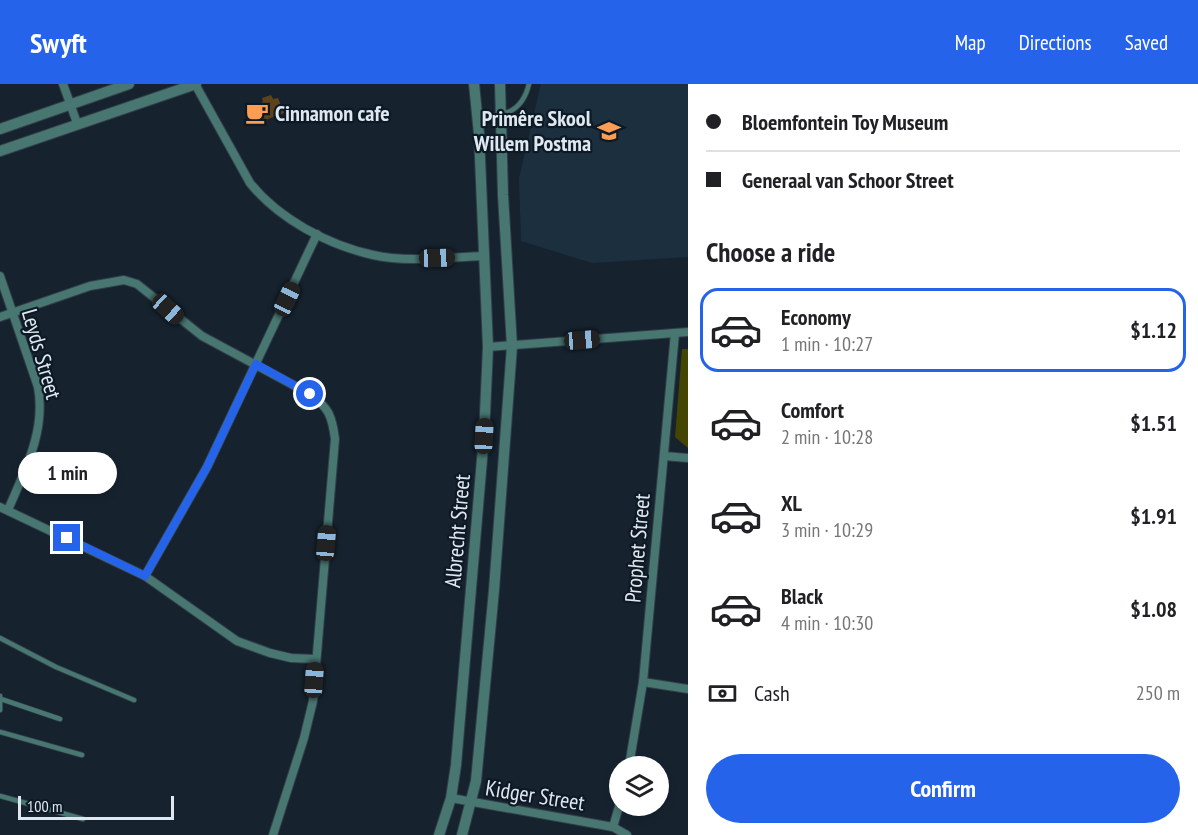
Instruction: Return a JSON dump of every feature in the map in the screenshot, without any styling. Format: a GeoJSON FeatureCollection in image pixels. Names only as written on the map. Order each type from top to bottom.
{"type":"FeatureCollection","features":[{"type":"Feature","properties":{"kind":"street"},"geometry":{"type":"LineString","coordinates":[[63,84],[77,123]]}},
{"type":"Feature","properties":{"kind":"street"},"geometry":{"type":"LineString","coordinates":[[0,129],[129,84]]}},
{"type":"Feature","properties":{"kind":"street"},"geometry":{"type":"LineString","coordinates":[[0,151],[195,84],[250,183],[261,197],[274,208],[317,234],[373,255],[398,258],[484,256]]}},
{"type":"Feature","properties":{"kind":"street","name":"Albrecht Street"},"geometry":{"type":"LineString","coordinates":[[439,835],[451,798],[456,765],[484,436],[488,347],[478,117],[474,84]]}},
{"type":"Feature","properties":{"kind":"street","name":"Albrecht Street"},"geometry":{"type":"LineString","coordinates":[[462,835],[476,782],[494,590],[512,346],[500,84]]}},
{"type":"Feature","properties":{"kind":"street"},"geometry":{"type":"LineString","coordinates":[[145,576],[207,467],[317,234]]}},
{"type":"Feature","properties":{"kind":"street","name":"Leyds Street"},"geometry":{"type":"LineString","coordinates":[[0,276],[38,387],[40,417],[33,447],[4,509]]}},
{"type":"Feature","properties":{"kind":"street"},"geometry":{"type":"LineString","coordinates":[[0,317],[90,286],[124,280],[137,284],[201,336],[310,394],[324,404],[331,415],[336,439],[313,701],[304,738],[273,835]]}},
{"type":"Feature","properties":{"kind":"street"},"geometry":{"type":"LineString","coordinates":[[488,347],[688,332]]}},
{"type":"Feature","properties":{"kind":"street","name":"Prophet Street"},"geometry":{"type":"LineString","coordinates":[[630,756],[643,682],[675,333]]}},
{"type":"Feature","properties":{"kind":"street"},"geometry":{"type":"LineString","coordinates":[[664,456],[688,458]]}},
{"type":"Feature","properties":{"kind":"street"},"geometry":{"type":"LineString","coordinates":[[4,509],[145,576],[237,641],[291,658],[315,659]]}},
{"type":"Feature","properties":{"kind":"street"},"geometry":{"type":"LineString","coordinates":[[643,682],[688,689]]}},
{"type":"Feature","properties":{"kind":"street","name":"Kidger Street"},"geometry":{"type":"LineString","coordinates":[[451,798],[613,827],[627,835]]}},
{"type":"Feature","properties":{"kind":"street"},"geometry":{"type":"LineString","coordinates":[[613,827],[616,816]]}},
{"type":"Feature","properties":{"kind":"lane"},"geometry":{"type":"LineString","coordinates":[[478,117],[500,116],[519,105],[529,84]]}},
{"type":"Feature","properties":{"kind":"lane"},"geometry":{"type":"LineString","coordinates":[[0,638],[56,667],[134,700]]}},
{"type":"Feature","properties":{"kind":"lane"},"geometry":{"type":"LineString","coordinates":[[0,710],[1,697],[60,719]]}},
{"type":"Feature","properties":{"kind":"lane"},"geometry":{"type":"LineString","coordinates":[[0,732],[82,755]]}},
{"type":"Feature","properties":{"kind":"lane"},"geometry":{"type":"LineString","coordinates":[[0,796],[83,819]]}},
{"type":"Feature","properties":{"kind":"shaded area","name":"Primêre Skool Willem Postma"},"geometry":{"type":"Polygon","coordinates":[[[541,84],[688,84],[688,257],[592,263],[521,241],[519,178],[541,84]]]}},
{"type":"Feature","properties":{"kind":"shaded area"},"geometry":{"type":"Polygon","coordinates":[[[682,349],[688,349],[688,448],[675,437],[682,349]]]}},
{"type":"Feature","properties":{"kind":"building"},"geometry":{"type":"Polygon","coordinates":[[[271,95],[273,99],[278,98],[284,113],[252,125],[247,108],[263,102],[262,98],[271,95]]]}},
{"type":"Feature","properties":{"kind":"place","name":"Cinnamon cafe"},"geometry":{"type":"Point","coordinates":[257,113]}},
{"type":"Feature","properties":{"kind":"place","name":"Primêre Skool Willem Postma"},"geometry":{"type":"Point","coordinates":[609,131]}},
{"type":"Feature","properties":{"kind":"route"},"geometry":{"type":"LineString","coordinates":[[67,538],[145,576],[207,467],[256,364],[310,394]]}}]}
